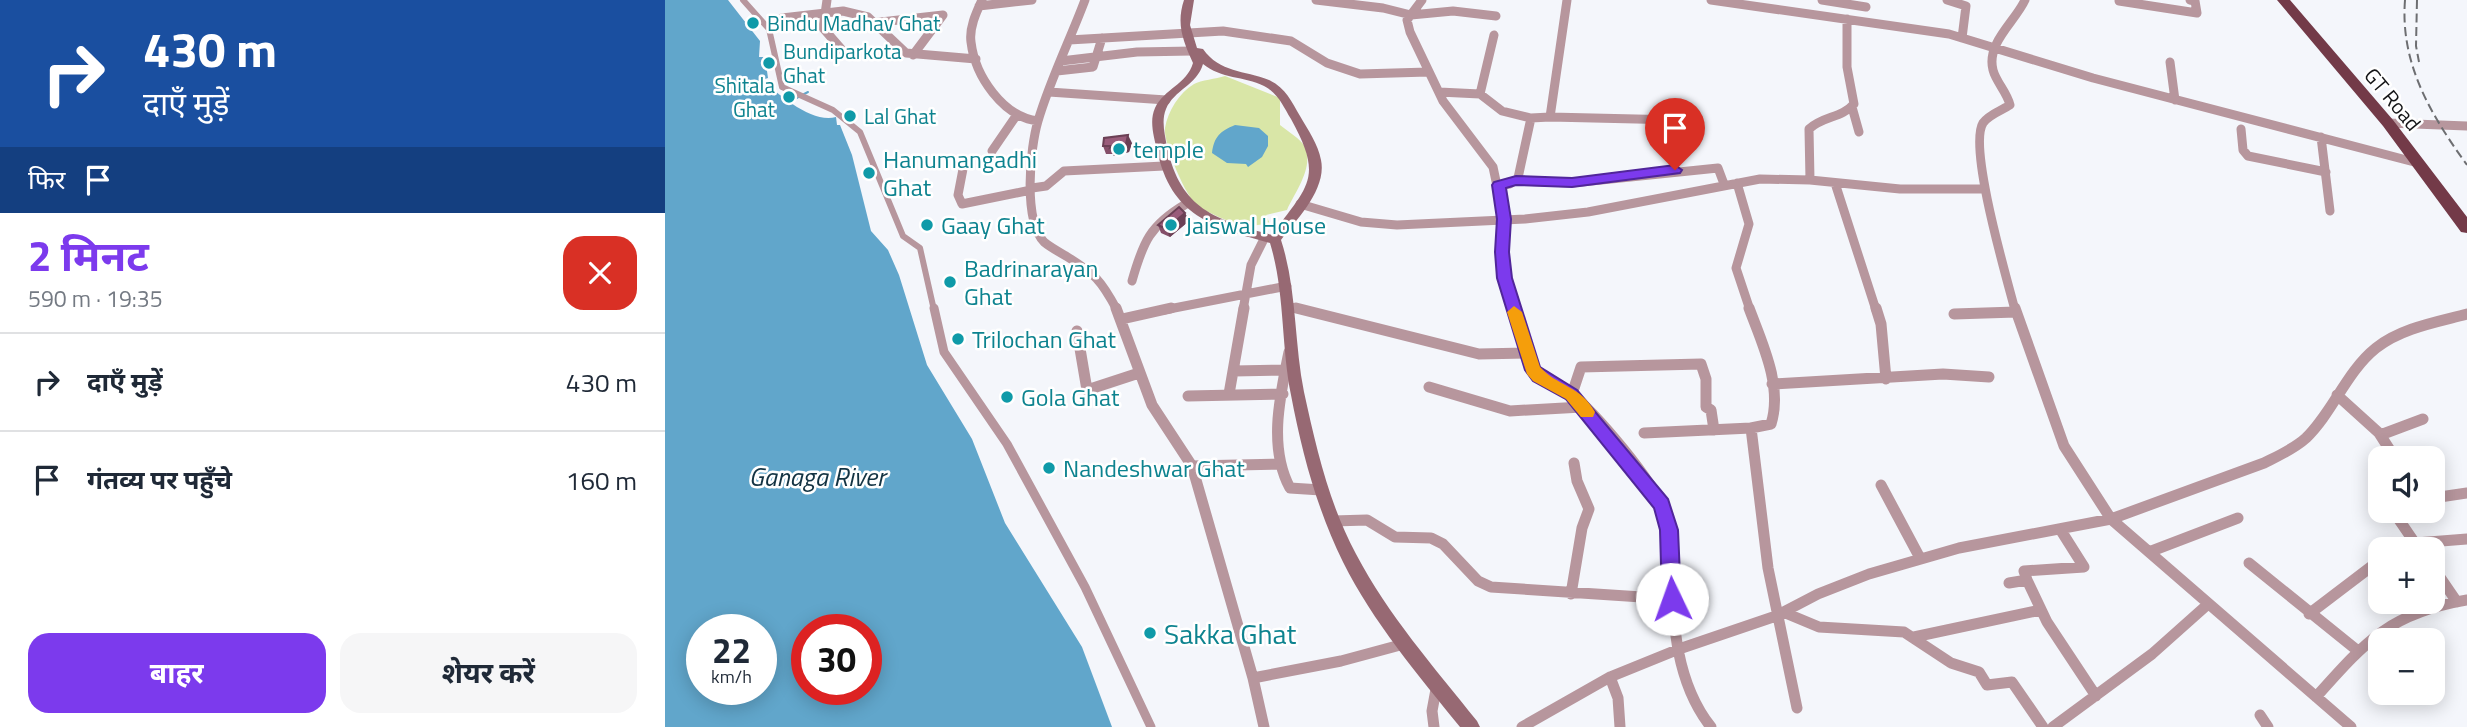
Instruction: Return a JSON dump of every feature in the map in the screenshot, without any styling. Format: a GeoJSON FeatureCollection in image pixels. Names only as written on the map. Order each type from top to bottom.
{"type":"FeatureCollection","features":[{"type":"Feature","properties":{"kind":"highway","name":"GT Road"},"geometry":{"type":"LineString","coordinates":[[2283,0],[2391,123],[2467,228]]}},
{"type":"Feature","properties":{"kind":"highway","name":"GT Road"},"geometry":{"type":"LineString","coordinates":[[2288,0],[2467,218]]}},
{"type":"Feature","properties":{"kind":"main road"},"geometry":{"type":"LineString","coordinates":[[1191,0],[1188,33],[1198,64],[1197,72],[1166,100],[1158,115],[1164,166],[1186,204],[1224,226],[1270,239]]}},
{"type":"Feature","properties":{"kind":"main road"},"geometry":{"type":"LineString","coordinates":[[1188,33],[1207,64],[1228,74],[1263,82],[1277,90],[1311,148],[1316,172],[1300,204],[1270,239]]}},
{"type":"Feature","properties":{"kind":"main road"},"geometry":{"type":"LineString","coordinates":[[1185,85],[1202,76],[1228,74]]}},
{"type":"Feature","properties":{"kind":"main road"},"geometry":{"type":"LineString","coordinates":[[1270,239],[1287,286],[1293,374],[1321,490],[1333,521],[1350,558],[1403,644],[1471,727]]}},
{"type":"Feature","properties":{"kind":"street"},"geometry":{"type":"LineString","coordinates":[[743,0],[769,29],[782,87],[833,110],[860,132],[903,236],[920,248],[944,352],[1007,444],[1085,587],[1151,727]]}},
{"type":"Feature","properties":{"kind":"street"},"geometry":{"type":"LineString","coordinates":[[827,0],[826,12],[821,22],[824,34],[843,51]]}},
{"type":"Feature","properties":{"kind":"street"},"geometry":{"type":"LineString","coordinates":[[1032,0],[980,3],[972,31],[976,59],[992,90],[1016,116],[1038,121]]}},
{"type":"Feature","properties":{"kind":"street"},"geometry":{"type":"LineString","coordinates":[[1085,0],[1038,121],[1032,153],[1034,228],[1053,249],[1089,270],[1102,282],[1122,319],[1152,405],[1192,466],[1253,677],[1264,727]]}},
{"type":"Feature","properties":{"kind":"street"},"geometry":{"type":"LineString","coordinates":[[1316,0],[1383,8],[1411,15],[1453,11],[1496,16]]}},
{"type":"Feature","properties":{"kind":"street"},"geometry":{"type":"LineString","coordinates":[[1422,0],[1407,20],[1408,26],[1439,92],[1456,119],[1486,155],[1499,185],[1504,219],[1504,278],[1533,370],[1571,394],[1662,505],[1669,530],[1672,599],[1679,649],[1692,698],[1701,716],[1711,727]]}},
{"type":"Feature","properties":{"kind":"street"},"geometry":{"type":"LineString","coordinates":[[1550,117],[1566,0]]}},
{"type":"Feature","properties":{"kind":"street"},"geometry":{"type":"LineString","coordinates":[[1711,0],[1864,20],[1962,38],[2175,100],[2418,163]]}},
{"type":"Feature","properties":{"kind":"street"},"geometry":{"type":"LineString","coordinates":[[1822,0],[1866,7]]}},
{"type":"Feature","properties":{"kind":"street"},"geometry":{"type":"LineString","coordinates":[[1864,20],[1866,7],[1874,0]]}},
{"type":"Feature","properties":{"kind":"street"},"geometry":{"type":"LineString","coordinates":[[1947,0],[1965,2],[1967,9],[1962,38]]}},
{"type":"Feature","properties":{"kind":"street"},"geometry":{"type":"LineString","coordinates":[[2025,0],[1993,49],[1993,71],[2010,105],[1983,121],[1980,126],[1985,189],[2016,312],[2064,446],[2111,519],[2207,605],[2351,727]]}},
{"type":"Feature","properties":{"kind":"street"},"geometry":{"type":"LineString","coordinates":[[2117,0],[2197,13],[2195,1],[2190,0]]}},
{"type":"Feature","properties":{"kind":"street"},"geometry":{"type":"LineString","coordinates":[[782,18],[843,11],[868,17],[901,51],[913,55],[976,59]]}},
{"type":"Feature","properties":{"kind":"street"},"geometry":{"type":"LineString","coordinates":[[872,23],[943,15],[913,55]]}},
{"type":"Feature","properties":{"kind":"street"},"geometry":{"type":"LineString","coordinates":[[1847,19],[1847,67],[1852,107],[1859,132]]}},
{"type":"Feature","properties":{"kind":"street"},"geometry":{"type":"LineString","coordinates":[[1069,40],[1223,31],[1291,41],[1327,63],[1360,74],[1428,72]]}},
{"type":"Feature","properties":{"kind":"street"},"geometry":{"type":"LineString","coordinates":[[1480,94],[1495,35]]}},
{"type":"Feature","properties":{"kind":"street"},"geometry":{"type":"LineString","coordinates":[[1060,64],[1090,69],[1095,65],[1103,38]]}},
{"type":"Feature","properties":{"kind":"street"},"geometry":{"type":"LineString","coordinates":[[1097,58],[1137,52],[1192,51]]}},
{"type":"Feature","properties":{"kind":"street"},"geometry":{"type":"LineString","coordinates":[[2171,62],[2175,100]]}},
{"type":"Feature","properties":{"kind":"street"},"geometry":{"type":"LineString","coordinates":[[1049,92],[1166,100]]}},
{"type":"Feature","properties":{"kind":"street"},"geometry":{"type":"LineString","coordinates":[[1439,92],[1480,94],[1502,111],[1531,118],[1679,120]]}},
{"type":"Feature","properties":{"kind":"street"},"geometry":{"type":"LineString","coordinates":[[1810,180],[1809,129],[1816,121],[1842,114],[1852,107]]}},
{"type":"Feature","properties":{"kind":"street"},"geometry":{"type":"LineString","coordinates":[[992,151],[1016,116]]}},
{"type":"Feature","properties":{"kind":"street"},"geometry":{"type":"LineString","coordinates":[[1516,181],[1531,118]]}},
{"type":"Feature","properties":{"kind":"street"},"geometry":{"type":"LineString","coordinates":[[2391,123],[2467,126]]}},
{"type":"Feature","properties":{"kind":"street"},"geometry":{"type":"LineString","coordinates":[[2241,129],[2244,153],[2248,156],[2326,172]]}},
{"type":"Feature","properties":{"kind":"street"},"geometry":{"type":"LineString","coordinates":[[2321,137],[2330,211]]}},
{"type":"Feature","properties":{"kind":"street"},"geometry":{"type":"LineString","coordinates":[[963,169],[958,195],[962,204],[1046,186],[1064,171],[1164,166]]}},
{"type":"Feature","properties":{"kind":"street"},"geometry":{"type":"LineString","coordinates":[[1499,185],[1516,181],[1572,183],[1675,170],[1714,168],[1720,170],[1724,184]]}},
{"type":"Feature","properties":{"kind":"street"},"geometry":{"type":"LineString","coordinates":[[1300,204],[1381,225],[1588,212],[1724,184],[1772,179],[1900,189],[1985,189]]}},
{"type":"Feature","properties":{"kind":"street"},"geometry":{"type":"LineString","coordinates":[[1644,433],[1751,428],[1767,426],[1774,419],[1772,384],[1755,324],[1736,272],[1737,254],[1749,226],[1737,183]]}},
{"type":"Feature","properties":{"kind":"street"},"geometry":{"type":"LineString","coordinates":[[1835,184],[1881,324],[1886,379]]}},
{"type":"Feature","properties":{"kind":"street"},"geometry":{"type":"LineString","coordinates":[[1132,281],[1144,238],[1165,215],[1186,204]]}},
{"type":"Feature","properties":{"kind":"street"},"geometry":{"type":"LineString","coordinates":[[1229,394],[1251,265],[1270,239]]}},
{"type":"Feature","properties":{"kind":"street"},"geometry":{"type":"LineString","coordinates":[[1122,319],[1287,286]]}},
{"type":"Feature","properties":{"kind":"street"},"geometry":{"type":"LineString","coordinates":[[1288,306],[1479,354],[1526,353]]}},
{"type":"Feature","properties":{"kind":"street"},"geometry":{"type":"LineString","coordinates":[[1954,314],[2016,312]]}},
{"type":"Feature","properties":{"kind":"street"},"geometry":{"type":"LineString","coordinates":[[1522,727],[1610,677],[1679,649],[1780,614],[1844,583],[1920,558],[2111,519],[2193,492],[2288,451],[2307,437],[2361,362],[2378,346],[2416,327],[2467,314]]}},
{"type":"Feature","properties":{"kind":"street"},"geometry":{"type":"LineString","coordinates":[[1077,331],[1087,390],[1139,373]]}},
{"type":"Feature","properties":{"kind":"street"},"geometry":{"type":"LineString","coordinates":[[1290,346],[1285,370],[1280,464],[1290,488],[1303,491],[1321,490]]}},
{"type":"Feature","properties":{"kind":"street"},"geometry":{"type":"LineString","coordinates":[[1571,394],[1581,367],[1701,364],[1706,379],[1706,407],[1711,410],[1714,430]]}},
{"type":"Feature","properties":{"kind":"street"},"geometry":{"type":"LineString","coordinates":[[1234,371],[1285,370]]}},
{"type":"Feature","properties":{"kind":"street"},"geometry":{"type":"LineString","coordinates":[[1772,384],[1943,374],[1989,377]]}},
{"type":"Feature","properties":{"kind":"street"},"geometry":{"type":"LineString","coordinates":[[1429,387],[1510,411],[1582,407]]}},
{"type":"Feature","properties":{"kind":"street"},"geometry":{"type":"LineString","coordinates":[[1188,396],[1283,394]]}},
{"type":"Feature","properties":{"kind":"street"},"geometry":{"type":"LineString","coordinates":[[2337,395],[2379,433],[2387,446]]}},
{"type":"Feature","properties":{"kind":"street"},"geometry":{"type":"LineString","coordinates":[[2379,433],[2423,419]]}},
{"type":"Feature","properties":{"kind":"street"},"geometry":{"type":"LineString","coordinates":[[1751,428],[1797,708]]}},
{"type":"Feature","properties":{"kind":"street"},"geometry":{"type":"LineString","coordinates":[[1571,594],[1582,528],[1589,509],[1577,481],[1574,463]]}},
{"type":"Feature","properties":{"kind":"street"},"geometry":{"type":"LineString","coordinates":[[1192,466],[1280,464]]}},
{"type":"Feature","properties":{"kind":"street"},"geometry":{"type":"LineString","coordinates":[[1881,485],[1920,558]]}},
{"type":"Feature","properties":{"kind":"street"},"geometry":{"type":"LineString","coordinates":[[2445,496],[2467,493]]}},
{"type":"Feature","properties":{"kind":"street"},"geometry":{"type":"LineString","coordinates":[[2149,552],[2238,517]]}},
{"type":"Feature","properties":{"kind":"street"},"geometry":{"type":"LineString","coordinates":[[1333,521],[1367,520],[1395,537],[1430,538],[1443,544],[1483,585],[1571,594],[1672,599]]}},
{"type":"Feature","properties":{"kind":"street"},"geometry":{"type":"LineString","coordinates":[[2060,529],[2084,568],[2024,571],[2041,610],[2096,696]]}},
{"type":"Feature","properties":{"kind":"street"},"geometry":{"type":"LineString","coordinates":[[2445,542],[2467,539]]}},
{"type":"Feature","properties":{"kind":"street"},"geometry":{"type":"LineString","coordinates":[[2249,563],[2309,614],[2358,650]]}},
{"type":"Feature","properties":{"kind":"street"},"geometry":{"type":"LineString","coordinates":[[2309,614],[2368,569]]}},
{"type":"Feature","properties":{"kind":"street"},"geometry":{"type":"LineString","coordinates":[[2008,583],[2028,580]]}},
{"type":"Feature","properties":{"kind":"street"},"geometry":{"type":"LineString","coordinates":[[2445,581],[2462,601]]}},
{"type":"Feature","properties":{"kind":"street"},"geometry":{"type":"LineString","coordinates":[[2316,697],[2358,650],[2398,618],[2428,607],[2462,601]]}},
{"type":"Feature","properties":{"kind":"street"},"geometry":{"type":"LineString","coordinates":[[2053,727],[2185,628],[2207,605]]}},
{"type":"Feature","properties":{"kind":"street"},"geometry":{"type":"LineString","coordinates":[[1914,637],[2041,610]]}},
{"type":"Feature","properties":{"kind":"street"},"geometry":{"type":"LineString","coordinates":[[1780,614],[1819,627],[1904,632],[1951,663],[1979,672],[1987,685],[2012,682],[2043,727]]}},
{"type":"Feature","properties":{"kind":"street"},"geometry":{"type":"LineString","coordinates":[[1253,677],[1341,661],[1403,644]]}},
{"type":"Feature","properties":{"kind":"street"},"geometry":{"type":"LineString","coordinates":[[1610,677],[1618,698],[1620,727]]}},
{"type":"Feature","properties":{"kind":"street"},"geometry":{"type":"LineString","coordinates":[[1434,727],[1432,711],[1437,684]]}},
{"type":"Feature","properties":{"kind":"street"},"geometry":{"type":"LineString","coordinates":[[2260,715],[2268,727]]}},
{"type":"Feature","properties":{"kind":"green space"},"geometry":{"type":"Polygon","coordinates":[[[1225,76],[1280,98],[1280,125],[1305,147],[1307,163],[1302,180],[1287,210],[1266,215],[1270,224],[1238,224],[1198,206],[1181,181],[1167,145],[1166,122],[1179,97],[1194,84],[1225,76]]]}},
{"type":"Feature","properties":{"kind":"water","name":"Ganaga River"},"geometry":{"type":"Polygon","coordinates":[[[665,0],[728,0],[760,41],[759,57],[765,57],[768,78],[762,80],[807,112],[827,118],[836,117],[837,125],[840,125],[852,155],[871,231],[888,250],[899,275],[927,365],[972,439],[1005,523],[1082,647],[1112,727],[665,727],[665,0]]]}},
{"type":"Feature","properties":{"kind":"water"},"geometry":{"type":"Polygon","coordinates":[[[1235,125],[1259,128],[1268,136],[1268,146],[1262,157],[1248,167],[1246,164],[1227,163],[1212,153],[1219,135],[1235,125]]]}},
{"type":"Feature","properties":{"kind":"building"},"geometry":{"type":"Polygon","coordinates":[[[1128,135],[1126,144],[1110,148],[1111,146],[1103,146],[1104,138],[1128,135]]]}},
{"type":"Feature","properties":{"kind":"building"},"geometry":{"type":"Polygon","coordinates":[[[1179,207],[1185,213],[1166,229],[1158,225],[1179,207]]]}},
{"type":"Feature","properties":{"kind":"waterway"},"geometry":{"type":"LineString","coordinates":[[787,103],[808,92]]}},
{"type":"Feature","properties":{"kind":"railway"},"geometry":{"type":"LineString","coordinates":[[2405,0],[2405,23],[2413,67],[2430,108],[2467,165]]}},
{"type":"Feature","properties":{"kind":"railway"},"geometry":{"type":"LineString","coordinates":[[2417,0],[2416,46],[2419,62]]}},
{"type":"Feature","properties":{"kind":"slow traffic"},"geometry":{"type":"LineString","coordinates":[[1514,312],[1533,370],[1548,382],[1571,394],[1587,412]]}},
{"type":"Feature","properties":{"kind":"place","name":"Bindu Madhav Ghat"},"geometry":{"type":"Point","coordinates":[753,23]}},
{"type":"Feature","properties":{"kind":"place","name":"Bundiparkota Ghat"},"geometry":{"type":"Point","coordinates":[769,63]}},
{"type":"Feature","properties":{"kind":"place","name":"Shitala Ghat"},"geometry":{"type":"Point","coordinates":[789,97]}},
{"type":"Feature","properties":{"kind":"place","name":"Lal Ghat"},"geometry":{"type":"Point","coordinates":[850,116]}},
{"type":"Feature","properties":{"kind":"place","name":"temple"},"geometry":{"type":"Point","coordinates":[1119,149]}},
{"type":"Feature","properties":{"kind":"place","name":"Hanumangadhi Ghat"},"geometry":{"type":"Point","coordinates":[869,173]}},
{"type":"Feature","properties":{"kind":"place","name":"Gaay Ghat"},"geometry":{"type":"Point","coordinates":[927,225]}},
{"type":"Feature","properties":{"kind":"place","name":"Jaiswal House"},"geometry":{"type":"Point","coordinates":[1171,225]}},
{"type":"Feature","properties":{"kind":"place","name":"Badrinarayan Ghat"},"geometry":{"type":"Point","coordinates":[950,282]}},
{"type":"Feature","properties":{"kind":"place","name":"Trilochan Ghat"},"geometry":{"type":"Point","coordinates":[958,339]}},
{"type":"Feature","properties":{"kind":"place","name":"Gola Ghat"},"geometry":{"type":"Point","coordinates":[1007,397]}},
{"type":"Feature","properties":{"kind":"place","name":"Nandeshwar Ghat"},"geometry":{"type":"Point","coordinates":[1049,468]}},
{"type":"Feature","properties":{"kind":"place","name":"Sakka Ghat"},"geometry":{"type":"Point","coordinates":[1150,633]}},
{"type":"Feature","properties":{"kind":"route"},"geometry":{"type":"LineString","coordinates":[[1672,599],[1667,515],[1656,495],[1571,394],[1548,382],[1533,370],[1504,278],[1504,219],[1499,185],[1516,181],[1572,183],[1675,170]]}}]}
